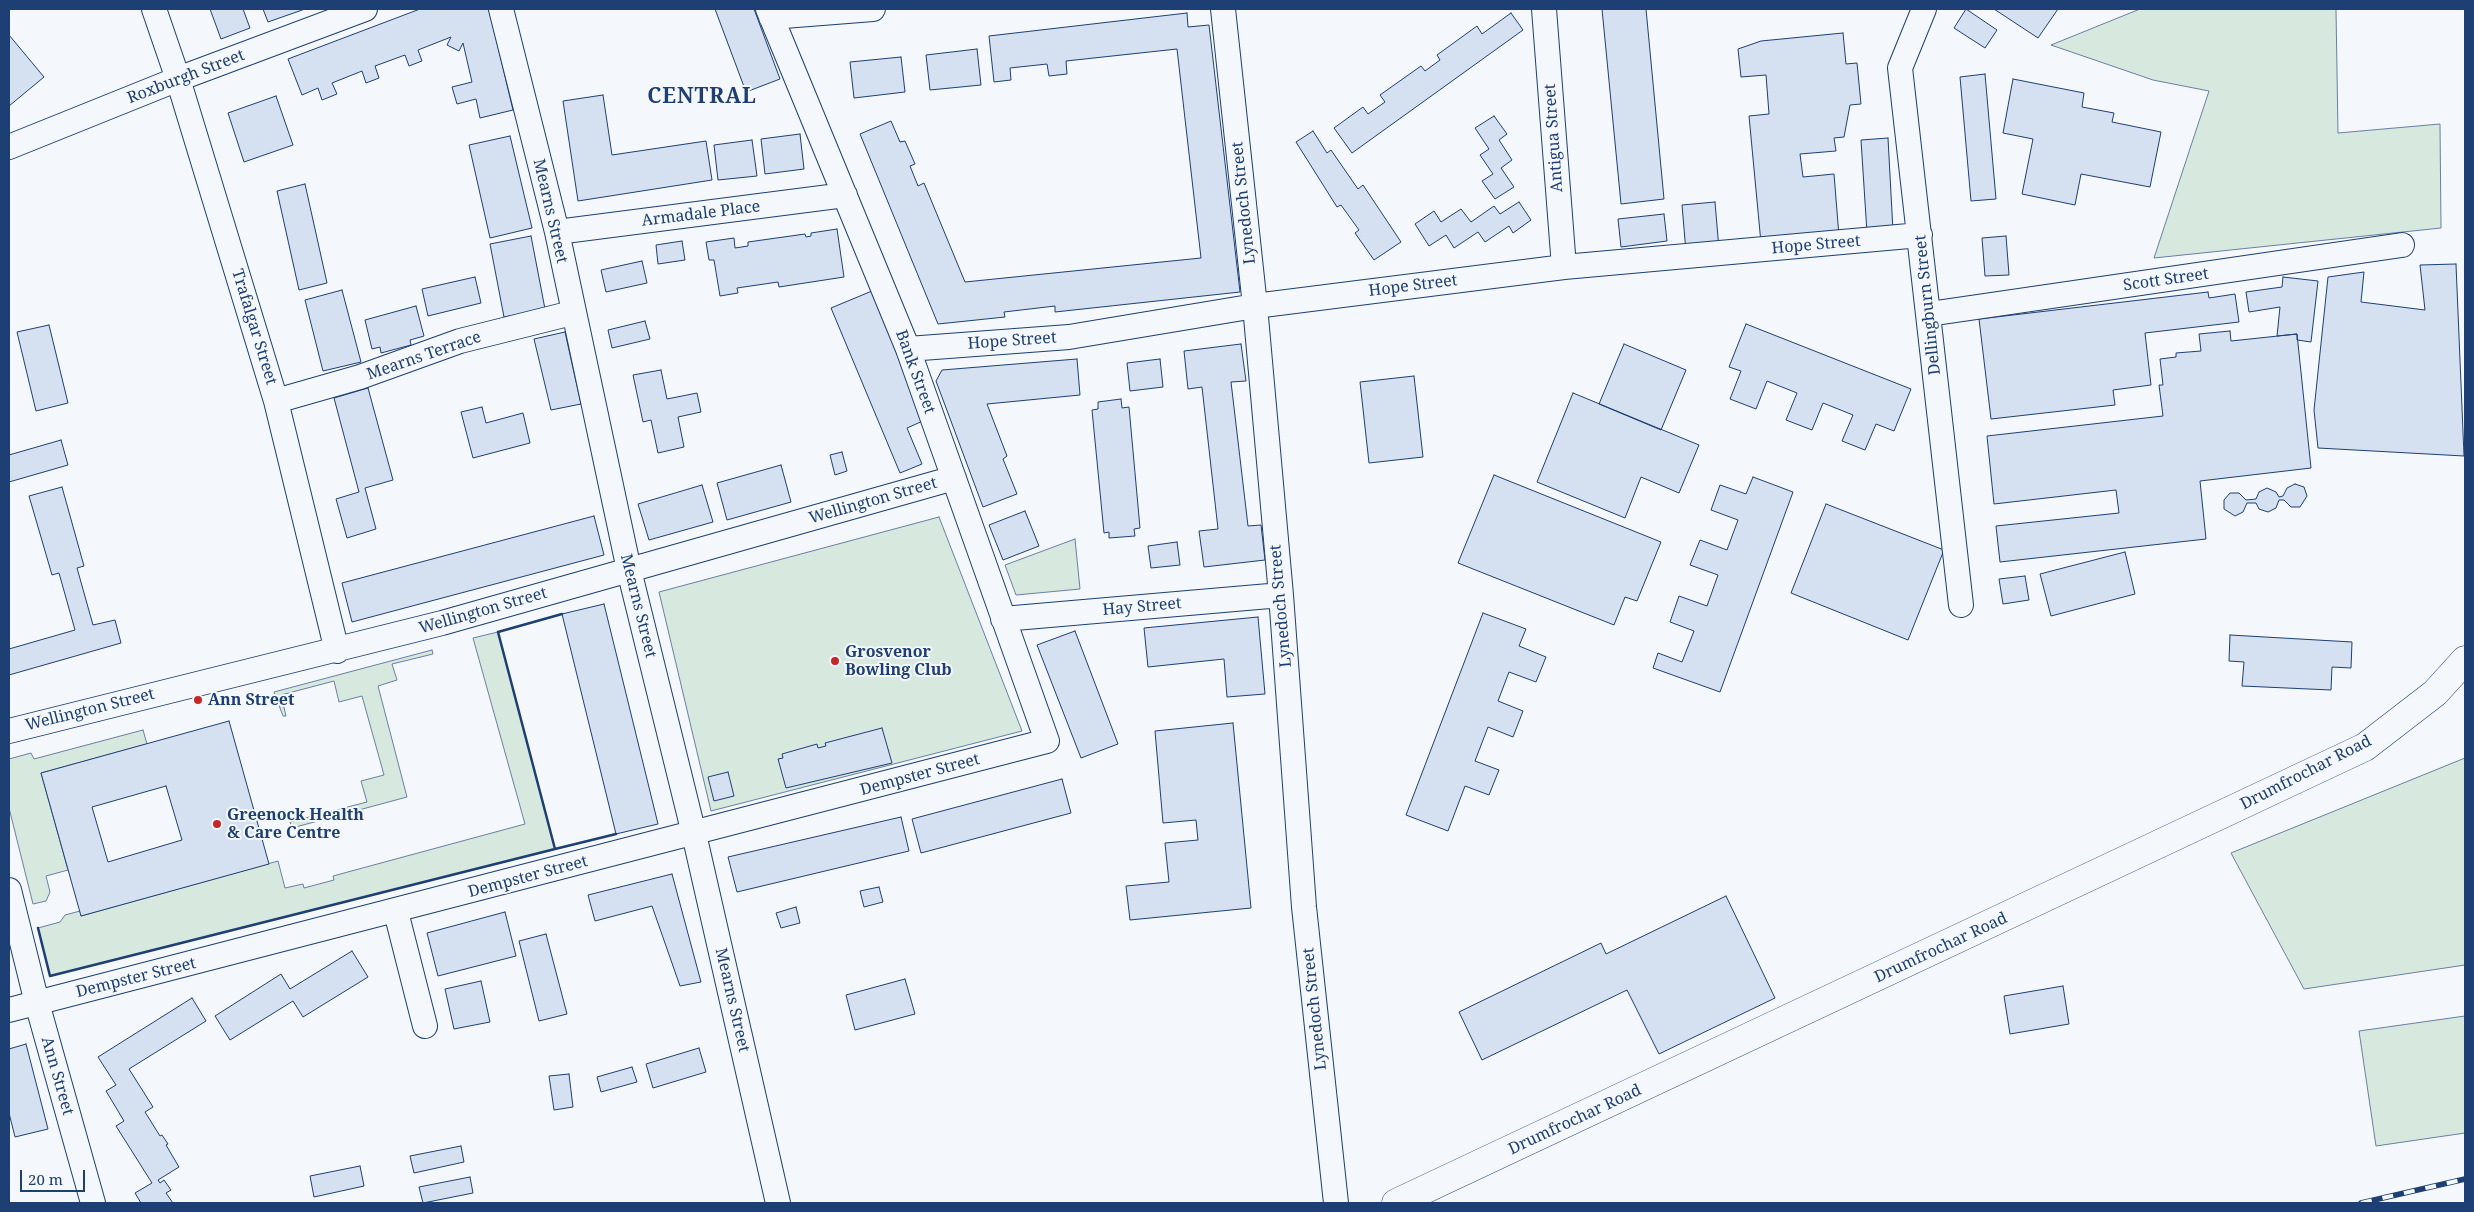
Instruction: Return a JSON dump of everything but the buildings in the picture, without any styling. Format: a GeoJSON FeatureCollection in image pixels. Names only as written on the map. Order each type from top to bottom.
{"type":"FeatureCollection","features":[{"type":"Feature","properties":{"kind":"main road","name":"Drumfrochar Road"},"geometry":{"type":"LineString","coordinates":[[1396,1203],[2365,747],[2435,693],[2465,660]]}},
{"type":"Feature","properties":{"kind":"street","name":"Trafalgar Street"},"geometry":{"type":"LineString","coordinates":[[154,9],[178,79],[276,401],[337,650]]}},
{"type":"Feature","properties":{"kind":"street","name":"Roxburgh Street"},"geometry":{"type":"LineString","coordinates":[[9,147],[178,79],[365,9]]}},
{"type":"Feature","properties":{"kind":"street","name":"Mearns Street"},"geometry":{"type":"LineString","coordinates":[[501,9],[557,232],[572,313],[629,570],[694,834],[778,1203]]}},
{"type":"Feature","properties":{"kind":"street"},"geometry":{"type":"LineString","coordinates":[[770,13],[873,9]]}},
{"type":"Feature","properties":{"kind":"street","name":"Lynedoch Street"},"geometry":{"type":"LineString","coordinates":[[1223,9],[1256,306],[1281,595],[1304,907],[1336,1203]]}},
{"type":"Feature","properties":{"kind":"street","name":"Antigua Street"},"geometry":{"type":"LineString","coordinates":[[1544,9],[1564,267]]}},
{"type":"Feature","properties":{"kind":"street","name":"Dellingburn Street"},"geometry":{"type":"LineString","coordinates":[[1924,9],[1900,68],[1961,605]]}},
{"type":"Feature","properties":{"kind":"street","name":"Bank Street"},"geometry":{"type":"LineString","coordinates":[[770,13],[908,349],[1047,742]]}},
{"type":"Feature","properties":{"kind":"street","name":"Armadale Place"},"geometry":{"type":"LineString","coordinates":[[557,232],[845,195]]}},
{"type":"Feature","properties":{"kind":"street","name":"Hope Street"},"geometry":{"type":"LineString","coordinates":[[908,349],[1069,336],[1256,306],[1564,267],[1920,235]]}},
{"type":"Feature","properties":{"kind":"street","name":"Scott Street"},"geometry":{"type":"LineString","coordinates":[[1929,314],[2402,245]]}},
{"type":"Feature","properties":{"kind":"street","name":"Mearns Terrace"},"geometry":{"type":"LineString","coordinates":[[276,401],[360,377],[460,341],[572,313]]}},
{"type":"Feature","properties":{"kind":"street","name":"Wellington Street"},"geometry":{"type":"LineString","coordinates":[[9,731],[442,623],[954,478]]}},
{"type":"Feature","properties":{"kind":"street","name":"Hay Street"},"geometry":{"type":"LineString","coordinates":[[1004,619],[1281,595]]}},
{"type":"Feature","properties":{"kind":"street","name":"Dempster Street"},"geometry":{"type":"LineString","coordinates":[[9,1010],[396,912],[1047,742]]}},
{"type":"Feature","properties":{"kind":"street","name":"Ann Street"},"geometry":{"type":"LineString","coordinates":[[9,890],[37,1003],[93,1203]]}},
{"type":"Feature","properties":{"kind":"street"},"geometry":{"type":"LineString","coordinates":[[396,912],[424,1026]]}},
{"type":"Feature","properties":{"kind":"shaded area"},"geometry":{"type":"Polygon","coordinates":[[[2140,9],[2336,9],[2338,133],[2440,124],[2441,228],[2154,258],[2209,91],[2153,80],[2051,45],[2140,9]]]}},
{"type":"Feature","properties":{"kind":"shaded area","name":"Grosvenor Bowling Club"},"geometry":{"type":"Polygon","coordinates":[[[939,517],[1022,731],[711,811],[659,592],[939,517]]]}},
{"type":"Feature","properties":{"kind":"shaded area"},"geometry":{"type":"Polygon","coordinates":[[[1075,539],[1080,589],[1016,595],[1005,565],[1075,539]]]}},
{"type":"Feature","properties":{"kind":"shaded area"},"geometry":{"type":"Polygon","coordinates":[[[498,632],[555,849],[50,976],[38,928],[60,922],[65,915],[80,911],[81,916],[278,861],[285,888],[303,884],[304,888],[334,880],[333,876],[525,824],[473,638],[498,632]]]}},
{"type":"Feature","properties":{"kind":"shaded area"},"geometry":{"type":"Polygon","coordinates":[[[432,650],[433,654],[392,664],[397,680],[378,686],[407,797],[292,828],[290,822],[367,802],[361,781],[384,775],[362,696],[339,702],[334,681],[281,695],[286,716],[283,716],[274,692],[432,650]]]}},
{"type":"Feature","properties":{"kind":"shaded area"},"geometry":{"type":"Polygon","coordinates":[[[143,730],[147,744],[41,773],[68,870],[46,876],[50,892],[46,901],[33,904],[9,808],[9,759],[31,753],[34,759],[143,730]]]}},
{"type":"Feature","properties":{"kind":"shaded area"},"geometry":{"type":"Polygon","coordinates":[[[2465,758],[2465,965],[2304,989],[2231,853],[2465,758]]]}},
{"type":"Feature","properties":{"kind":"shaded area"},"geometry":{"type":"Polygon","coordinates":[[[2465,1016],[2465,1133],[2376,1146],[2359,1031],[2465,1016]]]}},
{"type":"Feature","properties":{"kind":"railway"},"geometry":{"type":"LineString","coordinates":[[2361,1203],[2465,1179]]}},
{"type":"Feature","properties":{"kind":"wall"},"geometry":{"type":"LineString","coordinates":[[562,614],[498,632],[555,849],[616,834]]}},
{"type":"Feature","properties":{"kind":"wall"},"geometry":{"type":"LineString","coordinates":[[38,928],[50,976],[555,849]]}},
{"type":"Feature","properties":{"kind":"place","name":"Grosvenor Bowling Club"},"geometry":{"type":"Point","coordinates":[835,661]}},
{"type":"Feature","properties":{"kind":"place","name":"Ann Street"},"geometry":{"type":"Point","coordinates":[198,700]}},
{"type":"Feature","properties":{"kind":"place","name":"Greenock Health & Care Centre"},"geometry":{"type":"Point","coordinates":[217,824]}},
{"type":"Feature","properties":{"kind":"district","name":"CENTRAL"},"geometry":{"type":"Point","coordinates":[702,97]}}]}
